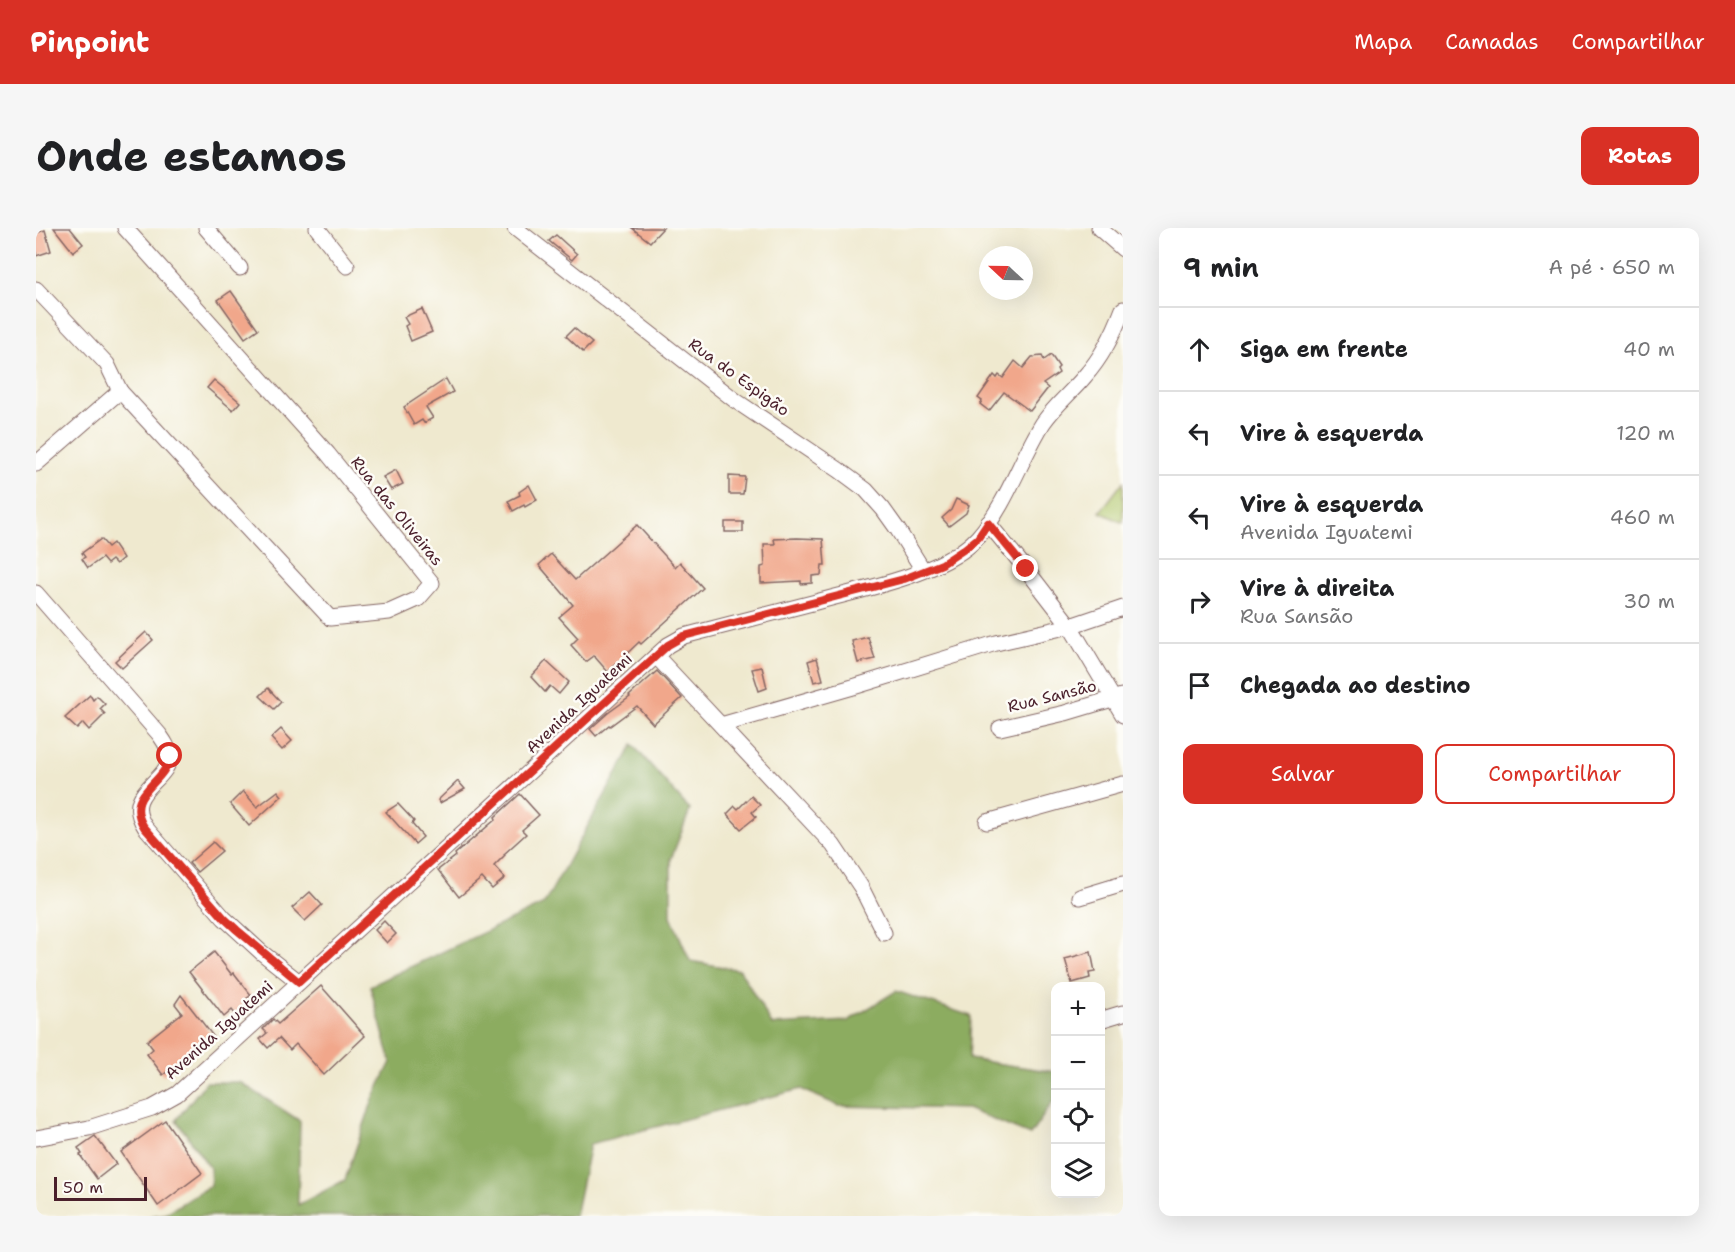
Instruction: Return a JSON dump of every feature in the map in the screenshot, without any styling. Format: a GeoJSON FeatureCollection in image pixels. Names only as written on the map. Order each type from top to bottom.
{"type":"FeatureCollection","features":[{"type":"Feature","properties":{"kind":"street","name":"Rua das Oliveiras"},"geometry":{"type":"LineString","coordinates":[[120,391],[330,618],[388,612],[418,599],[432,584],[327,454],[124,228]]}},
{"type":"Feature","properties":{"kind":"street"},"geometry":{"type":"LineString","coordinates":[[206,228],[240,268]]}},
{"type":"Feature","properties":{"kind":"street"},"geometry":{"type":"LineString","coordinates":[[317,228],[347,266]]}},
{"type":"Feature","properties":{"kind":"street","name":"Rua do Espigão"},"geometry":{"type":"LineString","coordinates":[[515,228],[736,401],[866,490],[898,530],[923,570]]}},
{"type":"Feature","properties":{"kind":"street"},"geometry":{"type":"LineString","coordinates":[[1099,228],[1123,249]]}},
{"type":"Feature","properties":{"kind":"street"},"geometry":{"type":"LineString","coordinates":[[36,289],[107,364],[120,391],[36,464]]}},
{"type":"Feature","properties":{"kind":"street","name":"Avenida Iguatemi"},"geometry":{"type":"LineString","coordinates":[[36,1138],[89,1128],[152,1108],[177,1094],[668,645],[684,636],[904,579],[942,564],[963,550],[978,538],[988,523],[1032,441],[1054,407],[1086,375],[1103,352],[1123,309]]}},
{"type":"Feature","properties":{"kind":"street","name":"Rua Sansão"},"geometry":{"type":"LineString","coordinates":[[988,523],[1070,626],[1118,698],[1123,715]]}},
{"type":"Feature","properties":{"kind":"street"},"geometry":{"type":"LineString","coordinates":[[36,593],[159,734],[169,750],[168,763],[142,795],[138,805],[137,812],[144,827],[224,918],[299,982]]}},
{"type":"Feature","properties":{"kind":"street"},"geometry":{"type":"LineString","coordinates":[[722,724],[996,643],[1070,626],[1123,608]]}},
{"type":"Feature","properties":{"kind":"street"},"geometry":{"type":"LineString","coordinates":[[656,656],[833,845],[861,887],[884,933]]}},
{"type":"Feature","properties":{"kind":"street","name":"Rua Sansão"},"geometry":{"type":"LineString","coordinates":[[1000,728],[1118,698]]}},
{"type":"Feature","properties":{"kind":"street"},"geometry":{"type":"LineString","coordinates":[[987,822],[1123,784]]}},
{"type":"Feature","properties":{"kind":"street"},"geometry":{"type":"LineString","coordinates":[[1080,897],[1123,884]]}},
{"type":"Feature","properties":{"kind":"street"},"geometry":{"type":"LineString","coordinates":[[1105,1019],[1123,1013]]}},
{"type":"Feature","properties":{"kind":"green space"},"geometry":{"type":"Polygon","coordinates":[[[1123,482],[1123,523],[1100,512],[1123,482]]]}},
{"type":"Feature","properties":{"kind":"green space"},"geometry":{"type":"Polygon","coordinates":[[[633,745],[690,810],[671,859],[671,916],[690,961],[740,970],[772,1025],[848,1021],[896,991],[971,1016],[969,1059],[1051,1071],[1051,1105],[1030,1135],[967,1109],[839,1106],[801,1089],[590,1144],[575,1216],[150,1216],[165,1214],[211,1185],[210,1168],[176,1120],[206,1082],[240,1082],[300,1121],[298,1205],[345,1180],[373,1099],[391,1062],[370,986],[544,904],[633,745]]]}},
{"type":"Feature","properties":{"kind":"building"},"geometry":{"type":"Polygon","coordinates":[[[54,228],[70,228],[83,244],[73,252],[54,228]]]}},
{"type":"Feature","properties":{"kind":"building"},"geometry":{"type":"Polygon","coordinates":[[[632,228],[663,228],[650,242],[632,228]]]}},
{"type":"Feature","properties":{"kind":"building"},"geometry":{"type":"Polygon","coordinates":[[[45,230],[51,251],[36,256],[36,233],[45,230]]]}},
{"type":"Feature","properties":{"kind":"building"},"geometry":{"type":"Polygon","coordinates":[[[556,235],[577,254],[572,260],[549,241],[556,235]]]}},
{"type":"Feature","properties":{"kind":"building"},"geometry":{"type":"Polygon","coordinates":[[[231,291],[258,329],[245,338],[218,300],[231,291]]]}},
{"type":"Feature","properties":{"kind":"building"},"geometry":{"type":"Polygon","coordinates":[[[422,309],[432,332],[411,341],[405,326],[408,324],[404,317],[422,309]]]}},
{"type":"Feature","properties":{"kind":"building"},"geometry":{"type":"Polygon","coordinates":[[[574,328],[592,343],[583,352],[566,336],[574,328]]]}},
{"type":"Feature","properties":{"kind":"building"},"geometry":{"type":"Polygon","coordinates":[[[1051,355],[1059,367],[1057,369],[1059,373],[1043,384],[1048,388],[1030,411],[1004,392],[989,411],[980,404],[982,401],[978,398],[994,375],[997,378],[999,375],[1003,378],[1015,361],[1023,368],[1032,357],[1042,356],[1044,360],[1051,355]]]}},
{"type":"Feature","properties":{"kind":"building"},"geometry":{"type":"Polygon","coordinates":[[[446,379],[453,392],[426,407],[433,418],[424,423],[422,420],[414,425],[404,407],[446,379]]]}},
{"type":"Feature","properties":{"kind":"building"},"geometry":{"type":"Polygon","coordinates":[[[214,380],[240,402],[233,410],[207,388],[214,380]]]}},
{"type":"Feature","properties":{"kind":"building"},"geometry":{"type":"Polygon","coordinates":[[[396,470],[403,484],[391,490],[383,477],[396,470]]]}},
{"type":"Feature","properties":{"kind":"building"},"geometry":{"type":"Polygon","coordinates":[[[729,476],[745,477],[743,494],[729,494],[729,476]]]}},
{"type":"Feature","properties":{"kind":"building"},"geometry":{"type":"Polygon","coordinates":[[[529,485],[537,500],[513,511],[508,501],[520,495],[519,492],[529,485]]]}},
{"type":"Feature","properties":{"kind":"building"},"geometry":{"type":"Polygon","coordinates":[[[956,499],[969,505],[966,513],[949,526],[942,518],[951,510],[956,499]]]}},
{"type":"Feature","properties":{"kind":"building"},"geometry":{"type":"Polygon","coordinates":[[[725,522],[743,522],[743,532],[725,532],[725,522]]]}},
{"type":"Feature","properties":{"kind":"building"},"geometry":{"type":"Polygon","coordinates":[[[637,525],[675,567],[680,562],[703,588],[641,644],[639,642],[608,672],[594,656],[586,662],[571,645],[578,638],[559,617],[573,605],[539,565],[551,554],[575,580],[637,525]]]}},
{"type":"Feature","properties":{"kind":"building"},"geometry":{"type":"Polygon","coordinates":[[[101,539],[108,547],[113,543],[123,558],[116,564],[112,560],[107,564],[102,558],[88,568],[82,559],[85,557],[82,553],[101,539]]]}},
{"type":"Feature","properties":{"kind":"building"},"geometry":{"type":"Polygon","coordinates":[[[774,539],[823,539],[825,565],[822,565],[821,575],[812,576],[812,583],[801,584],[801,581],[761,583],[761,567],[765,566],[764,544],[775,544],[774,539]]]}},
{"type":"Feature","properties":{"kind":"building"},"geometry":{"type":"Polygon","coordinates":[[[146,632],[153,640],[122,668],[115,661],[146,632]]]}},
{"type":"Feature","properties":{"kind":"building"},"geometry":{"type":"Polygon","coordinates":[[[868,637],[875,659],[858,663],[852,641],[868,637]]]}},
{"type":"Feature","properties":{"kind":"building"},"geometry":{"type":"Polygon","coordinates":[[[817,658],[823,680],[814,682],[808,661],[817,658]]]}},
{"type":"Feature","properties":{"kind":"building"},"geometry":{"type":"Polygon","coordinates":[[[546,661],[569,682],[559,694],[550,686],[545,692],[531,677],[546,661]]]}},
{"type":"Feature","properties":{"kind":"building"},"geometry":{"type":"Polygon","coordinates":[[[762,667],[767,688],[759,691],[752,669],[762,667]]]}},
{"type":"Feature","properties":{"kind":"building"},"geometry":{"type":"Polygon","coordinates":[[[657,671],[682,698],[653,724],[637,706],[596,736],[590,729],[630,697],[657,671]]]}},
{"type":"Feature","properties":{"kind":"building"},"geometry":{"type":"Polygon","coordinates":[[[268,688],[281,702],[274,709],[260,696],[268,688]]]}},
{"type":"Feature","properties":{"kind":"building"},"geometry":{"type":"Polygon","coordinates":[[[90,695],[93,700],[97,696],[105,704],[100,709],[105,714],[89,730],[83,723],[77,729],[65,718],[90,695]]]}},
{"type":"Feature","properties":{"kind":"building"},"geometry":{"type":"Polygon","coordinates":[[[281,729],[292,741],[282,750],[271,738],[281,729]]]}},
{"type":"Feature","properties":{"kind":"building"},"geometry":{"type":"Polygon","coordinates":[[[458,781],[465,789],[440,803],[438,800],[458,781]]]}},
{"type":"Feature","properties":{"kind":"building"},"geometry":{"type":"Polygon","coordinates":[[[243,791],[257,807],[278,791],[282,796],[249,826],[230,804],[243,791]]]}},
{"type":"Feature","properties":{"kind":"building"},"geometry":{"type":"Polygon","coordinates":[[[520,794],[539,815],[522,830],[526,834],[494,866],[505,878],[492,889],[482,878],[459,897],[438,870],[496,819],[495,817],[520,794]]]}},
{"type":"Feature","properties":{"kind":"building"},"geometry":{"type":"Polygon","coordinates":[[[751,796],[760,805],[752,812],[756,817],[741,829],[727,814],[735,806],[738,809],[751,796]]]}},
{"type":"Feature","properties":{"kind":"building"},"geometry":{"type":"Polygon","coordinates":[[[398,804],[414,821],[412,824],[423,837],[415,844],[386,812],[398,804]]]}},
{"type":"Feature","properties":{"kind":"building"},"geometry":{"type":"Polygon","coordinates":[[[213,842],[222,851],[197,872],[189,863],[213,842]]]}},
{"type":"Feature","properties":{"kind":"building"},"geometry":{"type":"Polygon","coordinates":[[[310,892],[322,905],[305,921],[292,908],[310,892]]]}},
{"type":"Feature","properties":{"kind":"building"},"geometry":{"type":"Polygon","coordinates":[[[384,921],[396,934],[387,943],[375,930],[384,921]]]}},
{"type":"Feature","properties":{"kind":"building"},"geometry":{"type":"Polygon","coordinates":[[[214,952],[251,995],[246,999],[251,1005],[237,1016],[232,1010],[224,1017],[189,972],[214,952]]]}},
{"type":"Feature","properties":{"kind":"building"},"geometry":{"type":"Polygon","coordinates":[[[1091,952],[1095,972],[1089,973],[1090,978],[1072,982],[1065,959],[1091,952]]]}},
{"type":"Feature","properties":{"kind":"building"},"geometry":{"type":"Polygon","coordinates":[[[321,986],[365,1036],[324,1075],[296,1044],[290,1050],[279,1038],[268,1048],[260,1039],[267,1033],[263,1029],[273,1019],[278,1024],[321,986]]]}},
{"type":"Feature","properties":{"kind":"building"},"geometry":{"type":"Polygon","coordinates":[[[181,995],[213,1036],[163,1075],[147,1054],[153,1049],[147,1041],[182,1013],[175,1004],[181,995]]]}},
{"type":"Feature","properties":{"kind":"building"},"geometry":{"type":"Polygon","coordinates":[[[165,1120],[202,1173],[158,1206],[121,1152],[165,1120]]]}},
{"type":"Feature","properties":{"kind":"building"},"geometry":{"type":"Polygon","coordinates":[[[95,1136],[116,1164],[97,1179],[80,1155],[82,1154],[78,1148],[95,1136]]]}},
{"type":"Feature","properties":{"kind":"route"},"geometry":{"type":"LineString","coordinates":[[170,756],[161,774],[142,795],[137,812],[140,820],[224,918],[261,952],[299,982],[668,645],[684,636],[904,579],[942,564],[978,538],[988,523],[1026,569]]}}]}
